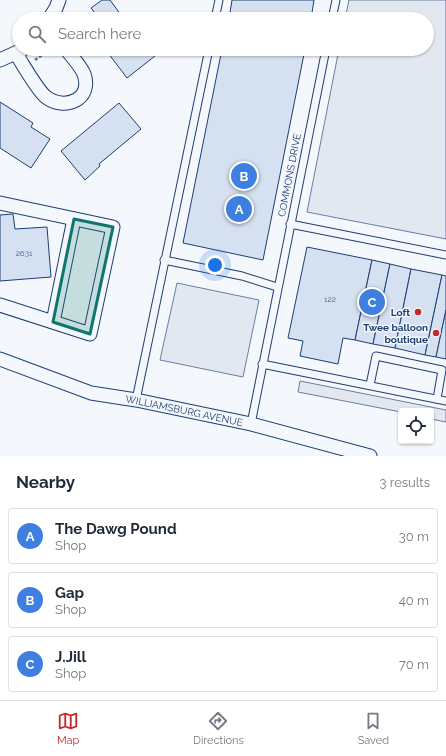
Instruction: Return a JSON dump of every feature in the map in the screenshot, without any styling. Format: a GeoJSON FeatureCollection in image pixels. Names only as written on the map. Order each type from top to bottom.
{"type":"FeatureCollection","features":[{"type":"Feature","properties":{"kind":"street"},"geometry":{"type":"LineString","coordinates":[[53,12],[59,0]]}},
{"type":"Feature","properties":{"kind":"street"},"geometry":{"type":"LineString","coordinates":[[0,60],[12,54]]}},
{"type":"Feature","properties":{"kind":"street"},"geometry":{"type":"LineString","coordinates":[[22,56],[44,96],[62,104],[73,102],[81,97],[84,86],[84,75],[71,56]]}},
{"type":"Feature","properties":{"kind":"street"},"geometry":{"type":"LineString","coordinates":[[0,203],[113,228],[90,334],[0,305]]}},
{"type":"Feature","properties":{"kind":"street"},"geometry":{"type":"LineString","coordinates":[[53,322],[74,219]]}},
{"type":"Feature","properties":{"kind":"street","name":"WILLIAMSBURG AVENUE"},"geometry":{"type":"LineString","coordinates":[[0,360],[91,393],[136,400],[251,424],[370,456]]}},
{"type":"Feature","properties":{"kind":"lane"},"geometry":{"type":"LineString","coordinates":[[216,12],[219,0]]}},
{"type":"Feature","properties":{"kind":"lane"},"geometry":{"type":"LineString","coordinates":[[333,12],[336,0]]}},
{"type":"Feature","properties":{"kind":"lane"},"geometry":{"type":"LineString","coordinates":[[136,400],[208,56]]}},
{"type":"Feature","properties":{"kind":"lane","name":"COMMONS DRIVE"},"geometry":{"type":"LineString","coordinates":[[251,424],[277,287],[325,56]]}},
{"type":"Feature","properties":{"kind":"lane"},"geometry":{"type":"LineString","coordinates":[[290,224],[446,255]]}},
{"type":"Feature","properties":{"kind":"lane"},"geometry":{"type":"LineString","coordinates":[[164,260],[242,276],[277,287]]}},
{"type":"Feature","properties":{"kind":"lane"},"geometry":{"type":"LineString","coordinates":[[370,385],[376,356],[442,370],[437,399]]}},
{"type":"Feature","properties":{"kind":"lane"},"geometry":{"type":"LineString","coordinates":[[262,364],[446,400]]}},
{"type":"Feature","properties":{"kind":"path"},"geometry":{"type":"LineString","coordinates":[[32,62],[41,56]]}},
{"type":"Feature","properties":{"kind":"highlighted area"},"geometry":{"type":"Polygon","coordinates":[[[74,219],[113,227],[90,334],[53,322],[74,219]]]}},
{"type":"Feature","properties":{"kind":"shaded area"},"geometry":{"type":"Polygon","coordinates":[[[349,0],[446,0],[446,239],[307,212],[338,56],[434,56],[434,12],[346,12],[349,0]]]}},
{"type":"Feature","properties":{"kind":"shaded area"},"geometry":{"type":"Polygon","coordinates":[[[177,283],[259,300],[243,377],[160,360],[177,283]]]}},
{"type":"Feature","properties":{"kind":"shaded area"},"geometry":{"type":"Polygon","coordinates":[[[300,381],[446,410],[446,422],[434,420],[434,408],[398,408],[398,411],[298,392],[300,381]]]}},
{"type":"Feature","properties":{"kind":"building"},"geometry":{"type":"Polygon","coordinates":[[[102,0],[110,0],[119,12],[94,12],[91,8],[102,0]]]}},
{"type":"Feature","properties":{"kind":"building"},"geometry":{"type":"Polygon","coordinates":[[[232,0],[314,0],[312,12],[230,12],[232,0]]]}},
{"type":"Feature","properties":{"kind":"building"},"geometry":{"type":"Polygon","coordinates":[[[110,56],[155,56],[127,78],[110,56]]]}},
{"type":"Feature","properties":{"kind":"building"},"geometry":{"type":"Polygon","coordinates":[[[221,56],[304,56],[263,260],[183,243],[221,56]]]}},
{"type":"Feature","properties":{"kind":"building"},"geometry":{"type":"Polygon","coordinates":[[[0,102],[33,123],[31,127],[50,139],[31,168],[0,148],[0,102]]]}},
{"type":"Feature","properties":{"kind":"building"},"geometry":{"type":"Polygon","coordinates":[[[119,103],[141,129],[99,164],[100,166],[85,180],[61,151],[119,103]]]}},
{"type":"Feature","properties":{"kind":"building"},"geometry":{"type":"Polygon","coordinates":[[[13,214],[15,229],[47,227],[51,277],[0,281],[0,215],[13,214]]]}},
{"type":"Feature","properties":{"kind":"building"},"geometry":{"type":"Polygon","coordinates":[[[307,247],[372,260],[355,340],[343,338],[338,364],[300,356],[303,341],[288,338],[307,247]]]}},
{"type":"Feature","properties":{"kind":"building"},"geometry":{"type":"Polygon","coordinates":[[[372,260],[390,264],[373,344],[355,340],[372,260]]]}},
{"type":"Feature","properties":{"kind":"building"},"geometry":{"type":"Polygon","coordinates":[[[390,264],[411,269],[395,348],[373,344],[390,264]]]}},
{"type":"Feature","properties":{"kind":"building","name":"Loft"},"geometry":{"type":"Polygon","coordinates":[[[411,269],[442,275],[425,355],[395,348],[411,269]]]}},
{"type":"Feature","properties":{"kind":"building","name":"Twee balloon boutique"},"geometry":{"type":"Polygon","coordinates":[[[442,275],[446,276],[446,310],[436,357],[425,355],[442,275]]]}},
{"type":"Feature","properties":{"kind":"building"},"geometry":{"type":"Polygon","coordinates":[[[446,310],[446,359],[436,357],[446,310]]]}},
{"type":"Feature","properties":{"kind":"place","name":"Gap"},"geometry":{"type":"Point","coordinates":[244,176]}},
{"type":"Feature","properties":{"kind":"place","name":"The Dawg Pound"},"geometry":{"type":"Point","coordinates":[239,209]}},
{"type":"Feature","properties":{"kind":"place","name":"J.Jill"},"geometry":{"type":"Point","coordinates":[372,302]}},
{"type":"Feature","properties":{"kind":"place","name":"Loft"},"geometry":{"type":"Point","coordinates":[418,312]}},
{"type":"Feature","properties":{"kind":"place","name":"Twee balloon boutique"},"geometry":{"type":"Point","coordinates":[436,333]}}]}
